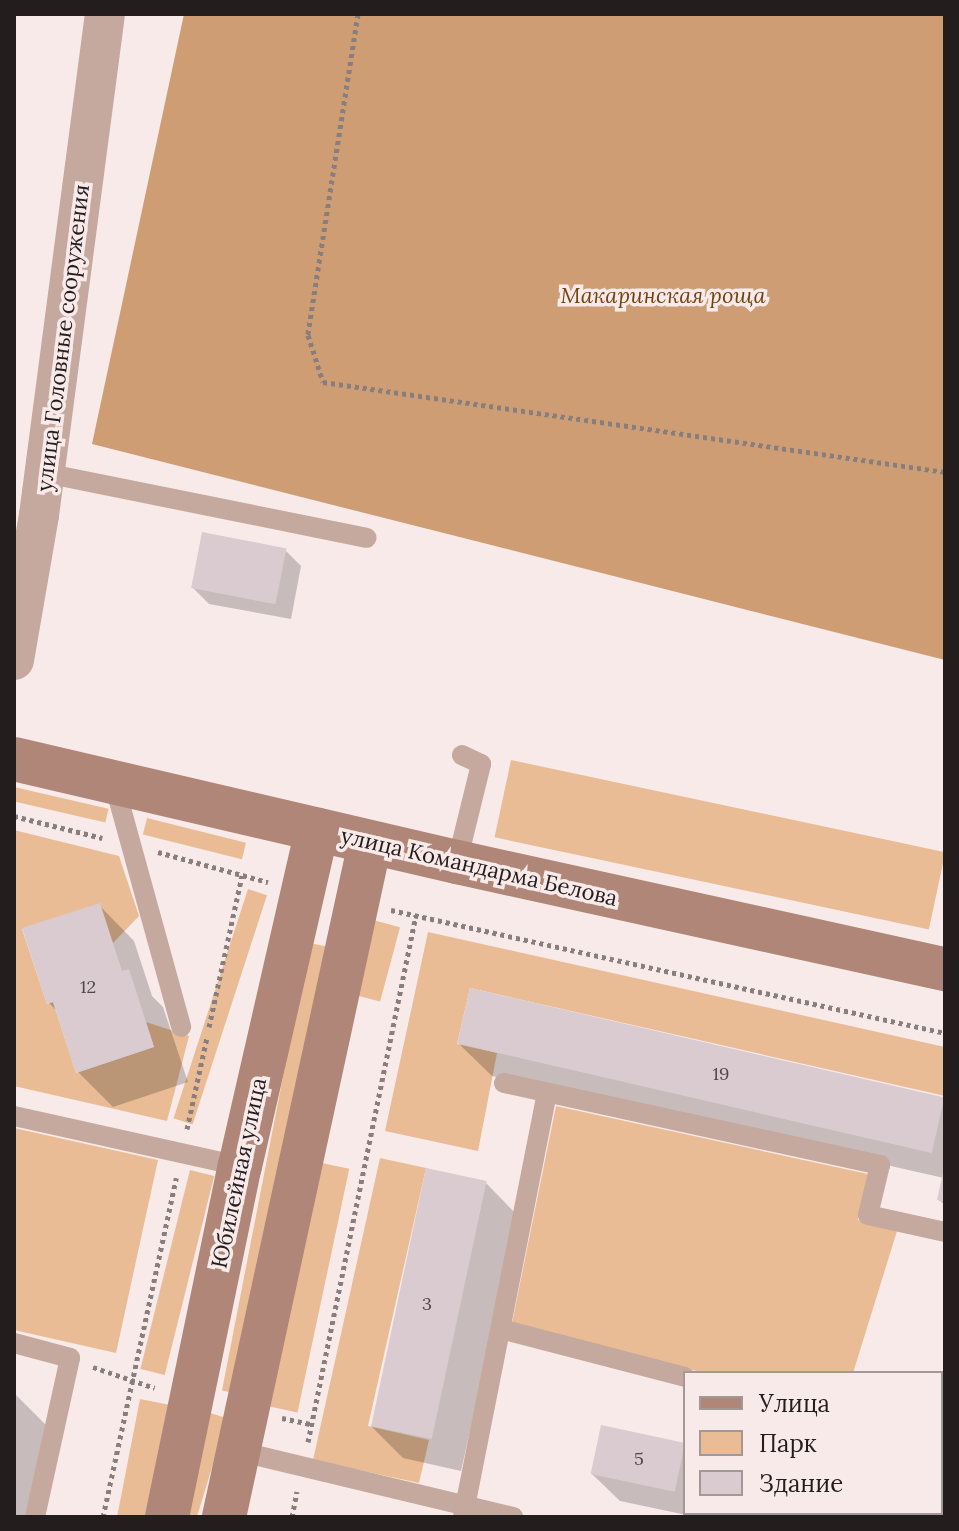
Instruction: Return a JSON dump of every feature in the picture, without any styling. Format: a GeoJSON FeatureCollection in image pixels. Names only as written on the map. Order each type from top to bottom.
{"type":"FeatureCollection","features":[{"type":"Feature","properties":{"kind":"street","name":"улица Головные сооружения"},"geometry":{"type":"LineString","coordinates":[[14,660],[27,512],[45,473],[105,14]]}},
{"type":"Feature","properties":{"kind":"street","name":"улица Командарма Белова"},"geometry":{"type":"LineString","coordinates":[[14,759],[370,843],[945,969]]}},
{"type":"Feature","properties":{"kind":"street","name":"Юбилейная улица"},"geometry":{"type":"LineString","coordinates":[[167,1517],[240,1166],[317,830]]}},
{"type":"Feature","properties":{"kind":"street"},"geometry":{"type":"LineString","coordinates":[[224,1517],[370,843]]}},
{"type":"Feature","properties":{"kind":"lane"},"geometry":{"type":"LineString","coordinates":[[45,473],[367,538]]}},
{"type":"Feature","properties":{"kind":"lane"},"geometry":{"type":"LineString","coordinates":[[457,862],[481,764],[462,755]]}},
{"type":"Feature","properties":{"kind":"lane"},"geometry":{"type":"LineString","coordinates":[[114,783],[181,1027]]}},
{"type":"Feature","properties":{"kind":"lane"},"geometry":{"type":"LineString","coordinates":[[504,1083],[880,1165],[868,1215],[945,1232]]}},
{"type":"Feature","properties":{"kind":"lane"},"geometry":{"type":"LineString","coordinates":[[465,1511],[547,1093]]}},
{"type":"Feature","properties":{"kind":"lane"},"geometry":{"type":"LineString","coordinates":[[14,1116],[240,1166]]}},
{"type":"Feature","properties":{"kind":"lane"},"geometry":{"type":"LineString","coordinates":[[501,1329],[683,1376]]}},
{"type":"Feature","properties":{"kind":"lane"},"geometry":{"type":"LineString","coordinates":[[14,1343],[70,1358],[35,1517]]}},
{"type":"Feature","properties":{"kind":"lane"},"geometry":{"type":"LineString","coordinates":[[238,1451],[465,1511],[513,1517]]}},
{"type":"Feature","properties":{"kind":"path"},"geometry":{"type":"LineString","coordinates":[[358,14],[308,335],[323,382],[945,472]]}},
{"type":"Feature","properties":{"kind":"path"},"geometry":{"type":"LineString","coordinates":[[14,816],[304,890]]}},
{"type":"Feature","properties":{"kind":"path"},"geometry":{"type":"LineString","coordinates":[[103,1517],[242,876]]}},
{"type":"Feature","properties":{"kind":"path"},"geometry":{"type":"LineString","coordinates":[[357,902],[945,1033]]}},
{"type":"Feature","properties":{"kind":"path"},"geometry":{"type":"LineString","coordinates":[[292,1517],[416,915]]}},
{"type":"Feature","properties":{"kind":"green space","name":"Макаринская роща"},"geometry":{"type":"Polygon","coordinates":[[[184,14],[945,14],[945,660],[92,444],[184,14]]]}},
{"type":"Feature","properties":{"kind":"green space"},"geometry":{"type":"Polygon","coordinates":[[[511,760],[945,852],[929,930],[495,837],[511,760]]]}},
{"type":"Feature","properties":{"kind":"green space"},"geometry":{"type":"Polygon","coordinates":[[[14,787],[109,809],[105,822],[14,801],[14,787]]]}},
{"type":"Feature","properties":{"kind":"green space"},"geometry":{"type":"Polygon","coordinates":[[[147,818],[246,843],[242,859],[143,834],[147,818]]]}},
{"type":"Feature","properties":{"kind":"green space"},"geometry":{"type":"Polygon","coordinates":[[[14,830],[119,856],[139,916],[113,943],[22,929],[47,1004],[53,1002],[76,1073],[154,1047],[146,1022],[189,1036],[167,1121],[14,1086],[14,830]]]}},
{"type":"Feature","properties":{"kind":"green space"},"geometry":{"type":"Polygon","coordinates":[[[248,889],[267,895],[193,1124],[174,1118],[248,889]]]}},
{"type":"Feature","properties":{"kind":"green space"},"geometry":{"type":"Polygon","coordinates":[[[373,920],[400,927],[380,1002],[353,994],[373,920]]]}},
{"type":"Feature","properties":{"kind":"green space"},"geometry":{"type":"Polygon","coordinates":[[[428,932],[945,1047],[945,1096],[470,988],[457,1044],[497,1053],[478,1151],[385,1131],[428,932]]]}},
{"type":"Feature","properties":{"kind":"green space"},"geometry":{"type":"Polygon","coordinates":[[[309,943],[329,947],[242,1394],[222,1391],[309,943]]]}},
{"type":"Feature","properties":{"kind":"green space"},"geometry":{"type":"Polygon","coordinates":[[[556,1106],[868,1174],[858,1220],[897,1231],[854,1371],[696,1371],[512,1323],[556,1106]]]}},
{"type":"Feature","properties":{"kind":"green space"},"geometry":{"type":"Polygon","coordinates":[[[14,1128],[158,1160],[116,1353],[14,1330],[14,1128]]]}},
{"type":"Feature","properties":{"kind":"green space"},"geometry":{"type":"Polygon","coordinates":[[[380,1158],[426,1168],[368,1426],[429,1440],[419,1483],[313,1460],[380,1158]]]}},
{"type":"Feature","properties":{"kind":"green space"},"geometry":{"type":"Polygon","coordinates":[[[317,1162],[349,1169],[298,1412],[265,1406],[317,1162]]]}},
{"type":"Feature","properties":{"kind":"green space"},"geometry":{"type":"Polygon","coordinates":[[[190,1170],[214,1176],[165,1375],[140,1369],[190,1170]]]}},
{"type":"Feature","properties":{"kind":"green space"},"geometry":{"type":"Polygon","coordinates":[[[140,1399],[170,1405],[149,1517],[117,1517],[140,1399]]]}},
{"type":"Feature","properties":{"kind":"green space"},"geometry":{"type":"Polygon","coordinates":[[[207,1412],[227,1418],[197,1517],[176,1514],[207,1412]]]}},
{"type":"Feature","properties":{"kind":"building"},"geometry":{"type":"Polygon","coordinates":[[[202,532],[286,548],[276,604],[191,588],[202,532]]]}},
{"type":"Feature","properties":{"kind":"building"},"geometry":{"type":"Polygon","coordinates":[[[100,903],[122,971],[129,969],[154,1047],[76,1073],[53,1002],[47,1004],[22,928],[100,903]]]}},
{"type":"Feature","properties":{"kind":"building"},"geometry":{"type":"Polygon","coordinates":[[[470,988],[945,1098],[932,1153],[457,1044],[470,988]]]}},
{"type":"Feature","properties":{"kind":"building"},"geometry":{"type":"Polygon","coordinates":[[[426,1168],[487,1181],[432,1439],[371,1426],[426,1168]]]}},
{"type":"Feature","properties":{"kind":"building"},"geometry":{"type":"Polygon","coordinates":[[[945,1168],[945,1202],[937,1200],[945,1168]]]}},
{"type":"Feature","properties":{"kind":"building"},"geometry":{"type":"Polygon","coordinates":[[[601,1425],[683,1442],[675,1492],[591,1474],[601,1425]]]}},
{"type":"Feature","properties":{"kind":"building"},"geometry":{"type":"Polygon","coordinates":[[[943,1498],[945,1517],[834,1515],[943,1515],[943,1498]]]}}]}
